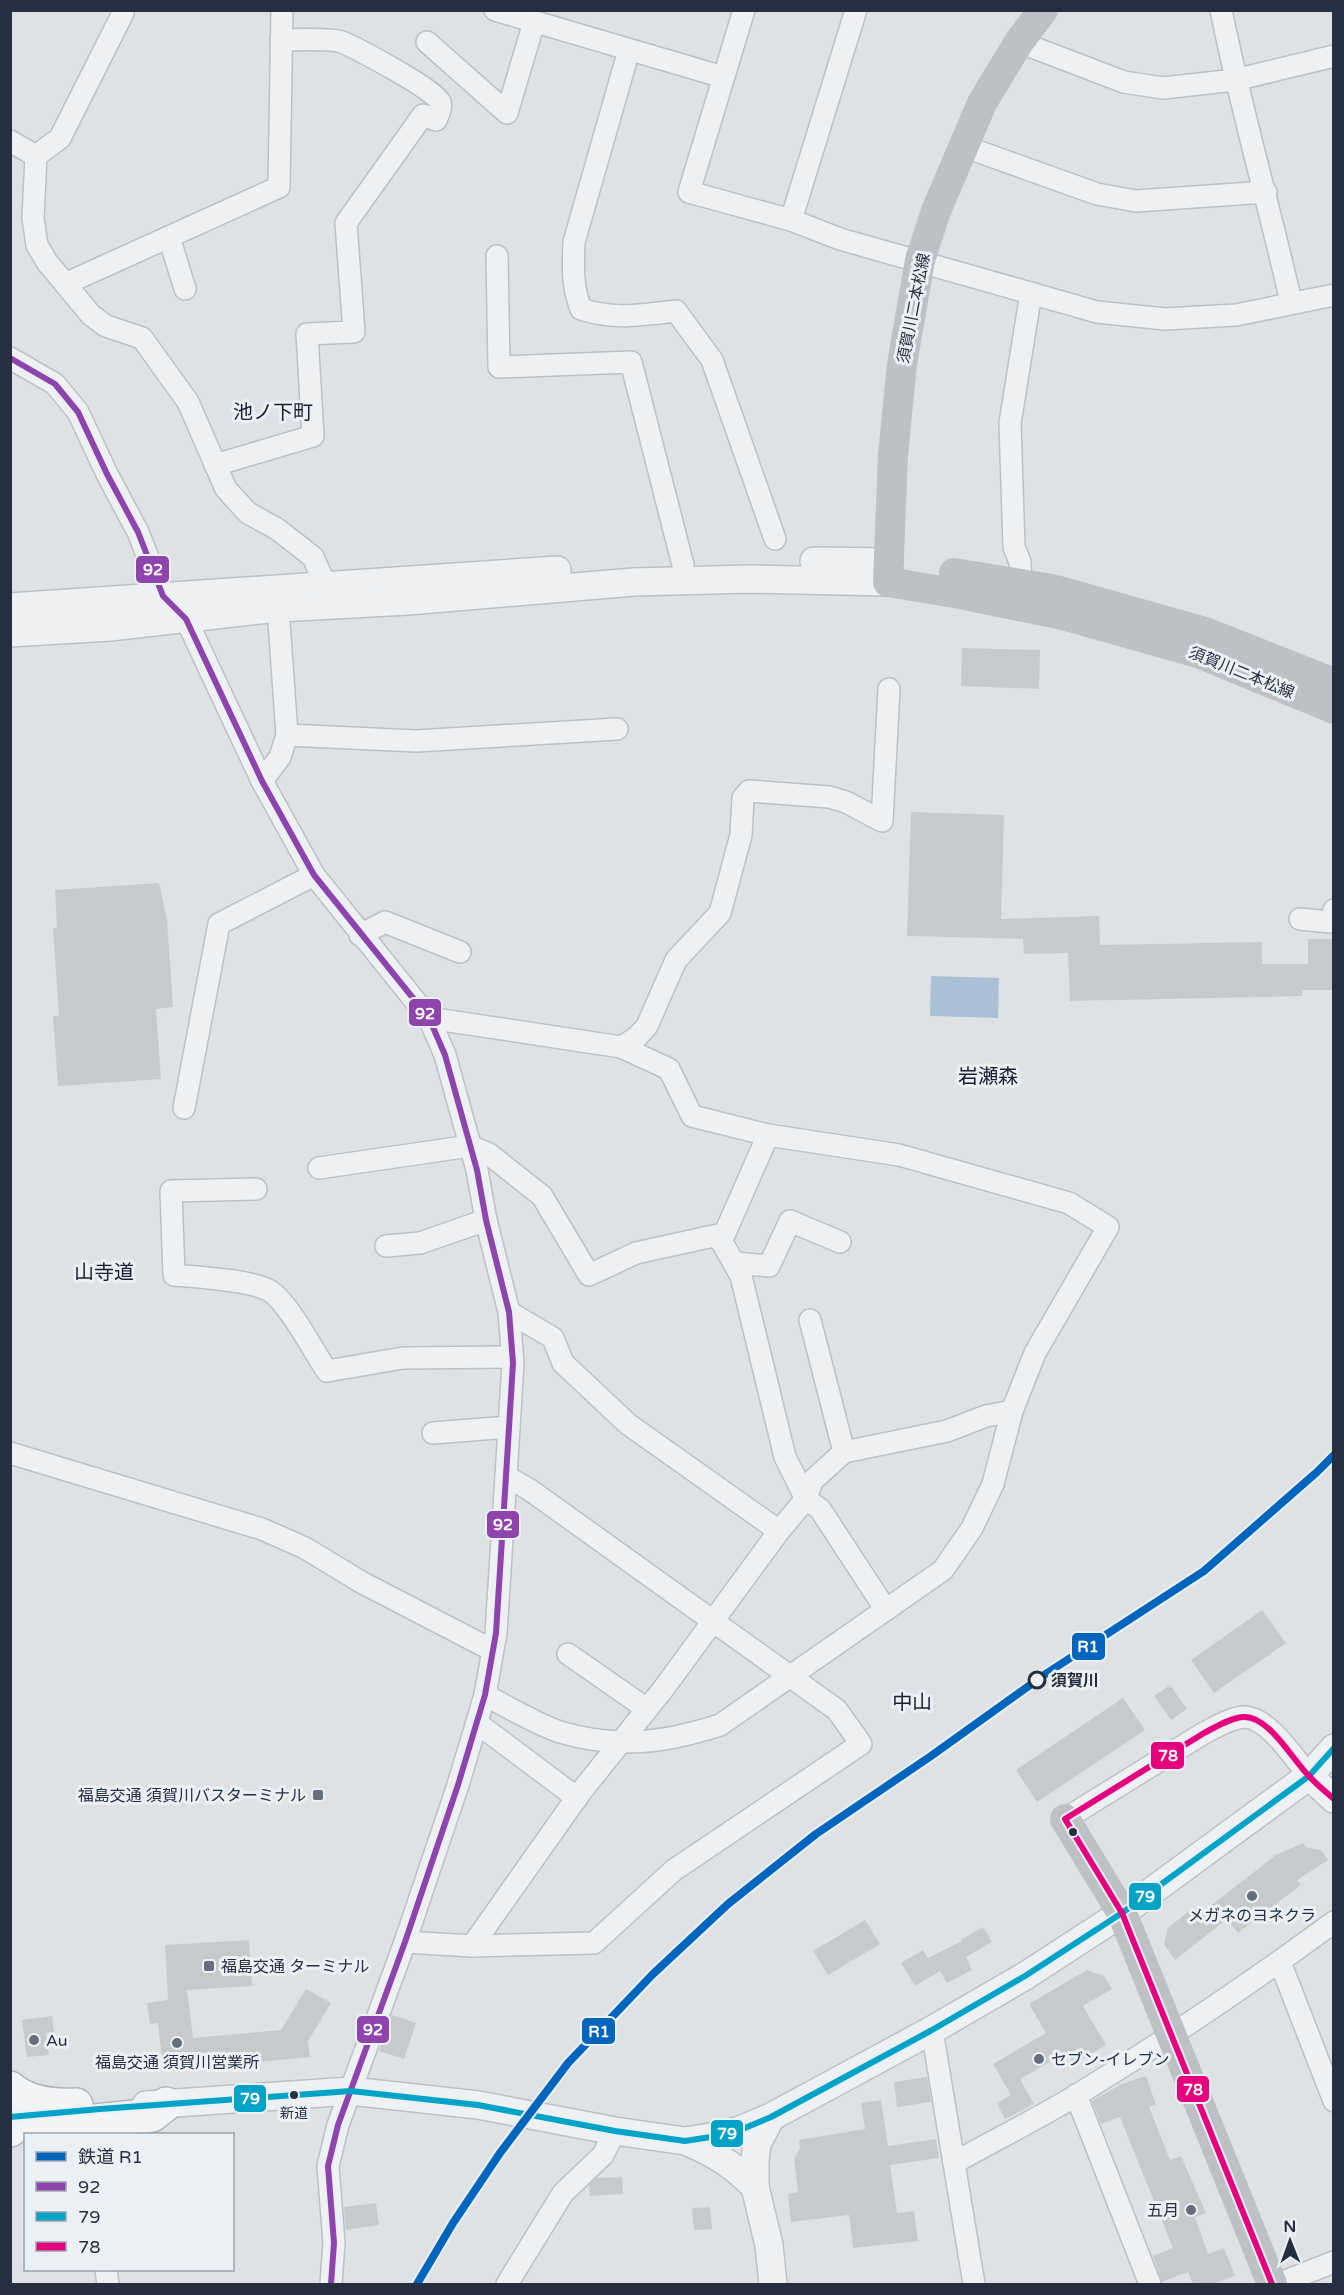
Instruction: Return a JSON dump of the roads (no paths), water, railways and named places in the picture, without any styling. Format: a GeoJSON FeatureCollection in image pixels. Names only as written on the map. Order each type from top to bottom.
{"type":"FeatureCollection","features":[{"type":"Feature","properties":{"kind":"highway"},"geometry":{"type":"LineString","coordinates":[[10,2088],[34,2102],[62,2106],[91,2105],[88,2121]]}},
{"type":"Feature","properties":{"kind":"highway"},"geometry":{"type":"LineString","coordinates":[[10,2130],[18,2124],[153,2115],[166,2104]]}},
{"type":"Feature","properties":{"kind":"main road","name":"須賀川二本松線"},"geometry":{"type":"LineString","coordinates":[[888,572],[893,455],[901,376],[920,260],[936,212],[982,103],[1019,42],[1042,10]]}},
{"type":"Feature","properties":{"kind":"main road","name":"須賀川二本松線"},"geometry":{"type":"LineString","coordinates":[[888,572],[1052,589],[1205,632],[1334,684]]}},
{"type":"Feature","properties":{"kind":"main road","name":"須賀川二本松線"},"geometry":{"type":"LineString","coordinates":[[888,572],[960,594],[1063,615],[1186,649],[1334,709]]}},
{"type":"Feature","properties":{"kind":"main road"},"geometry":{"type":"LineString","coordinates":[[1065,1819],[1122,1914],[1272,2284]]}},
{"type":"Feature","properties":{"kind":"street"},"geometry":{"type":"LineString","coordinates":[[36,156],[60,138],[123,13],[122,10]]}},
{"type":"Feature","properties":{"kind":"street"},"geometry":{"type":"LineString","coordinates":[[65,284],[279,187],[282,10]]}},
{"type":"Feature","properties":{"kind":"street"},"geometry":{"type":"LineString","coordinates":[[495,10],[723,77]]}},
{"type":"Feature","properties":{"kind":"street"},"geometry":{"type":"LineString","coordinates":[[744,10],[689,192],[791,220],[840,239],[1097,312],[1165,318],[1236,315],[1334,295]]}},
{"type":"Feature","properties":{"kind":"street"},"geometry":{"type":"LineString","coordinates":[[791,220],[856,10]]}},
{"type":"Feature","properties":{"kind":"street"},"geometry":{"type":"LineString","coordinates":[[1221,10],[1235,80],[1266,192],[1291,302]]}},
{"type":"Feature","properties":{"kind":"street"},"geometry":{"type":"LineString","coordinates":[[427,42],[507,113],[534,22]]}},
{"type":"Feature","properties":{"kind":"street"},"geometry":{"type":"LineString","coordinates":[[215,465],[313,436],[307,334],[354,332],[346,223],[423,115],[436,120],[440,110],[440,102],[414,80],[340,42],[282,40]]}},
{"type":"Feature","properties":{"kind":"street"},"geometry":{"type":"LineString","coordinates":[[1019,42],[1124,82],[1163,88],[1235,80],[1334,56]]}},
{"type":"Feature","properties":{"kind":"street"},"geometry":{"type":"LineString","coordinates":[[629,50],[574,242],[575,295],[581,309],[597,315],[630,317],[676,310],[712,360],[775,539]]}},
{"type":"Feature","properties":{"kind":"street"},"geometry":{"type":"LineString","coordinates":[[10,141],[36,156]]}},
{"type":"Feature","properties":{"kind":"street"},"geometry":{"type":"LineString","coordinates":[[963,146],[1097,194],[1136,201],[1266,192]]}},
{"type":"Feature","properties":{"kind":"street"},"geometry":{"type":"LineString","coordinates":[[36,156],[33,218],[37,245],[47,262],[91,315],[106,326],[142,338],[188,402],[226,489],[248,513],[277,529],[313,557],[326,586]]}},
{"type":"Feature","properties":{"kind":"street"},"geometry":{"type":"LineString","coordinates":[[169,237],[185,289]]}},
{"type":"Feature","properties":{"kind":"street"},"geometry":{"type":"LineString","coordinates":[[497,256],[499,366],[631,362],[683,565]]}},
{"type":"Feature","properties":{"kind":"street"},"geometry":{"type":"LineString","coordinates":[[1021,584],[1020,562],[1014,547],[1010,423],[1031,293]]}},
{"type":"Feature","properties":{"kind":"street"},"geometry":{"type":"LineString","coordinates":[[10,358],[55,384],[78,412],[138,532],[163,596],[186,619],[262,781],[314,874],[360,935],[429,1018],[445,1055],[470,1146],[509,1312],[512,1357],[496,1633],[477,1723],[405,1942],[338,2125],[328,2166],[334,2243],[331,2284]]}},
{"type":"Feature","properties":{"kind":"street"},"geometry":{"type":"LineString","coordinates":[[10,607],[504,573],[683,565],[799,561],[888,572]]}},
{"type":"Feature","properties":{"kind":"street"},"geometry":{"type":"LineString","coordinates":[[10,633],[110,627],[278,608],[408,601],[634,582],[888,572]]}},
{"type":"Feature","properties":{"kind":"street"},"geometry":{"type":"LineString","coordinates":[[262,781],[280,757],[287,735],[278,608]]}},
{"type":"Feature","properties":{"kind":"street"},"geometry":{"type":"LineString","coordinates":[[10,623],[129,614],[186,619]]}},
{"type":"Feature","properties":{"kind":"street"},"geometry":{"type":"LineString","coordinates":[[621,1047],[636,1038],[647,1026],[676,960],[720,913],[741,835],[743,798],[749,791],[829,797],[846,802],[882,821],[889,689]]}},
{"type":"Feature","properties":{"kind":"street"},"geometry":{"type":"LineString","coordinates":[[287,735],[416,741],[618,729]]}},
{"type":"Feature","properties":{"kind":"street"},"geometry":{"type":"LineString","coordinates":[[184,1108],[219,924],[314,874]]}},
{"type":"Feature","properties":{"kind":"street"},"geometry":{"type":"LineString","coordinates":[[1300,919],[1330,922],[1334,910]]}},
{"type":"Feature","properties":{"kind":"street"},"geometry":{"type":"LineString","coordinates":[[360,935],[385,922],[460,952]]}},
{"type":"Feature","properties":{"kind":"street"},"geometry":{"type":"LineString","coordinates":[[429,1018],[621,1047],[669,1069],[692,1116],[768,1135],[899,1155],[1069,1203],[1108,1227],[1035,1353],[1012,1411],[993,1484],[972,1528],[944,1570],[720,1725],[683,1737],[621,1742],[558,1731],[484,1695]]}},
{"type":"Feature","properties":{"kind":"street"},"geometry":{"type":"LineString","coordinates":[[721,1242],[768,1135]]}},
{"type":"Feature","properties":{"kind":"street"},"geometry":{"type":"LineString","coordinates":[[319,1168],[470,1146],[489,1155],[542,1197],[588,1275],[636,1253],[717,1235],[741,1276],[786,1457],[806,1498],[820,1509],[886,1610]]}},
{"type":"Feature","properties":{"kind":"street"},"geometry":{"type":"LineString","coordinates":[[256,1189],[171,1191],[174,1275],[243,1283],[270,1291],[285,1307],[327,1371],[403,1358],[512,1357]]}},
{"type":"Feature","properties":{"kind":"street"},"geometry":{"type":"LineString","coordinates":[[386,1246],[420,1243],[486,1220]]}},
{"type":"Feature","properties":{"kind":"street"},"geometry":{"type":"LineString","coordinates":[[734,1263],[769,1266],[790,1221],[840,1242]]}},
{"type":"Feature","properties":{"kind":"street"},"geometry":{"type":"LineString","coordinates":[[509,1312],[553,1338],[563,1363],[628,1424],[778,1531]]}},
{"type":"Feature","properties":{"kind":"street"},"geometry":{"type":"LineString","coordinates":[[810,1320],[844,1452]]}},
{"type":"Feature","properties":{"kind":"street"},"geometry":{"type":"LineString","coordinates":[[472,1946],[576,1798],[713,1622],[778,1531],[806,1498],[812,1481],[844,1452],[947,1431],[986,1416],[1012,1411]]}},
{"type":"Feature","properties":{"kind":"street"},"geometry":{"type":"LineString","coordinates":[[434,1433],[509,1427]]}},
{"type":"Feature","properties":{"kind":"street"},"geometry":{"type":"LineString","coordinates":[[10,1453],[261,1528],[305,1548],[361,1582],[492,1650]]}},
{"type":"Feature","properties":{"kind":"street"},"geometry":{"type":"LineString","coordinates":[[405,1942],[472,1946],[594,1943],[674,1870],[861,1744],[837,1710],[530,1490],[506,1476]]}},
{"type":"Feature","properties":{"kind":"street"},"geometry":{"type":"LineString","coordinates":[[568,1653],[646,1709]]}},
{"type":"Feature","properties":{"kind":"street"},"geometry":{"type":"LineString","coordinates":[[1065,1819],[1204,1733],[1223,1723],[1242,1717],[1253,1718],[1265,1726],[1309,1776],[1334,1799]]}},
{"type":"Feature","properties":{"kind":"street"},"geometry":{"type":"LineString","coordinates":[[477,1723],[576,1798]]}},
{"type":"Feature","properties":{"kind":"street"},"geometry":{"type":"LineString","coordinates":[[166,2104],[351,2091],[477,2104],[615,2131],[685,2141],[740,2130],[771,2117],[932,2030],[1025,1976],[1122,1914],[1309,1776],[1334,1748]]}},
{"type":"Feature","properties":{"kind":"street"},"geometry":{"type":"LineString","coordinates":[[954,2163],[1076,2095],[1172,2035],[1280,1962],[1334,1922]]}},
{"type":"Feature","properties":{"kind":"street"},"geometry":{"type":"LineString","coordinates":[[1280,1962],[1334,2101]]}},
{"type":"Feature","properties":{"kind":"street"},"geometry":{"type":"LineString","coordinates":[[932,2030],[974,2284]]}},
{"type":"Feature","properties":{"kind":"street"},"geometry":{"type":"LineString","coordinates":[[1076,2095],[1150,2284]]}},
{"type":"Feature","properties":{"kind":"street"},"geometry":{"type":"LineString","coordinates":[[10,2117],[88,2121]]}},
{"type":"Feature","properties":{"kind":"street"},"geometry":{"type":"LineString","coordinates":[[771,2117],[757,2144],[754,2160],[755,2187],[769,2245],[773,2284]]}},
{"type":"Feature","properties":{"kind":"street"},"geometry":{"type":"LineString","coordinates":[[507,2284],[563,2193],[603,2155],[615,2131]]}},
{"type":"Feature","properties":{"kind":"street"},"geometry":{"type":"LineString","coordinates":[[685,2141],[725,2160],[755,2187]]}},
{"type":"Feature","properties":{"kind":"street"},"geometry":{"type":"LineString","coordinates":[[1278,2284],[1334,2262]]}},
{"type":"Feature","properties":{"kind":"water"},"geometry":{"type":"Polygon","coordinates":[[[931,976],[999,978],[998,1018],[930,1016],[931,976]]]}},
{"type":"Feature","properties":{"kind":"rail line","name":"R1"},"geometry":{"type":"LineString","coordinates":[[417,2284],[453,2223],[500,2153],[568,2063],[653,1974],[728,1904],[816,1834],[931,1756],[1044,1675],[1204,1571],[1334,1455]]}},
{"type":"Feature","properties":{"kind":"place","name":"須賀川"},"geometry":{"type":"Point","coordinates":[1037,1680]}},
{"type":"Feature","properties":{"kind":"place","name":"福島交通 須賀川バスターミナル"},"geometry":{"type":"Point","coordinates":[318,1795]}},
{"type":"Feature","properties":{"kind":"place","name":"メガネのヨネクラ"},"geometry":{"type":"Point","coordinates":[1252,1896]}},
{"type":"Feature","properties":{"kind":"place","name":"福島交通 ターミナル"},"geometry":{"type":"Point","coordinates":[209,1966]}},
{"type":"Feature","properties":{"kind":"place","name":"Au"},"geometry":{"type":"Point","coordinates":[34,2040]}},
{"type":"Feature","properties":{"kind":"place","name":"福島交通 須賀川営業所"},"geometry":{"type":"Point","coordinates":[177,2043]}},
{"type":"Feature","properties":{"kind":"place","name":"セブン-イレブン"},"geometry":{"type":"Point","coordinates":[1039,2059]}},
{"type":"Feature","properties":{"kind":"place","name":"新道"},"geometry":{"type":"Point","coordinates":[294,2095]}},
{"type":"Feature","properties":{"kind":"place","name":"五月"},"geometry":{"type":"Point","coordinates":[1191,2210]}},
{"type":"Feature","properties":{"kind":"district","name":"池ノ下町"},"geometry":{"type":"Point","coordinates":[273,412]}},
{"type":"Feature","properties":{"kind":"district","name":"岩瀬森"},"geometry":{"type":"Point","coordinates":[988,1076]}},
{"type":"Feature","properties":{"kind":"district","name":"山寺道"},"geometry":{"type":"Point","coordinates":[104,1272]}},
{"type":"Feature","properties":{"kind":"district","name":"中山"},"geometry":{"type":"Point","coordinates":[912,1702]}}]}
